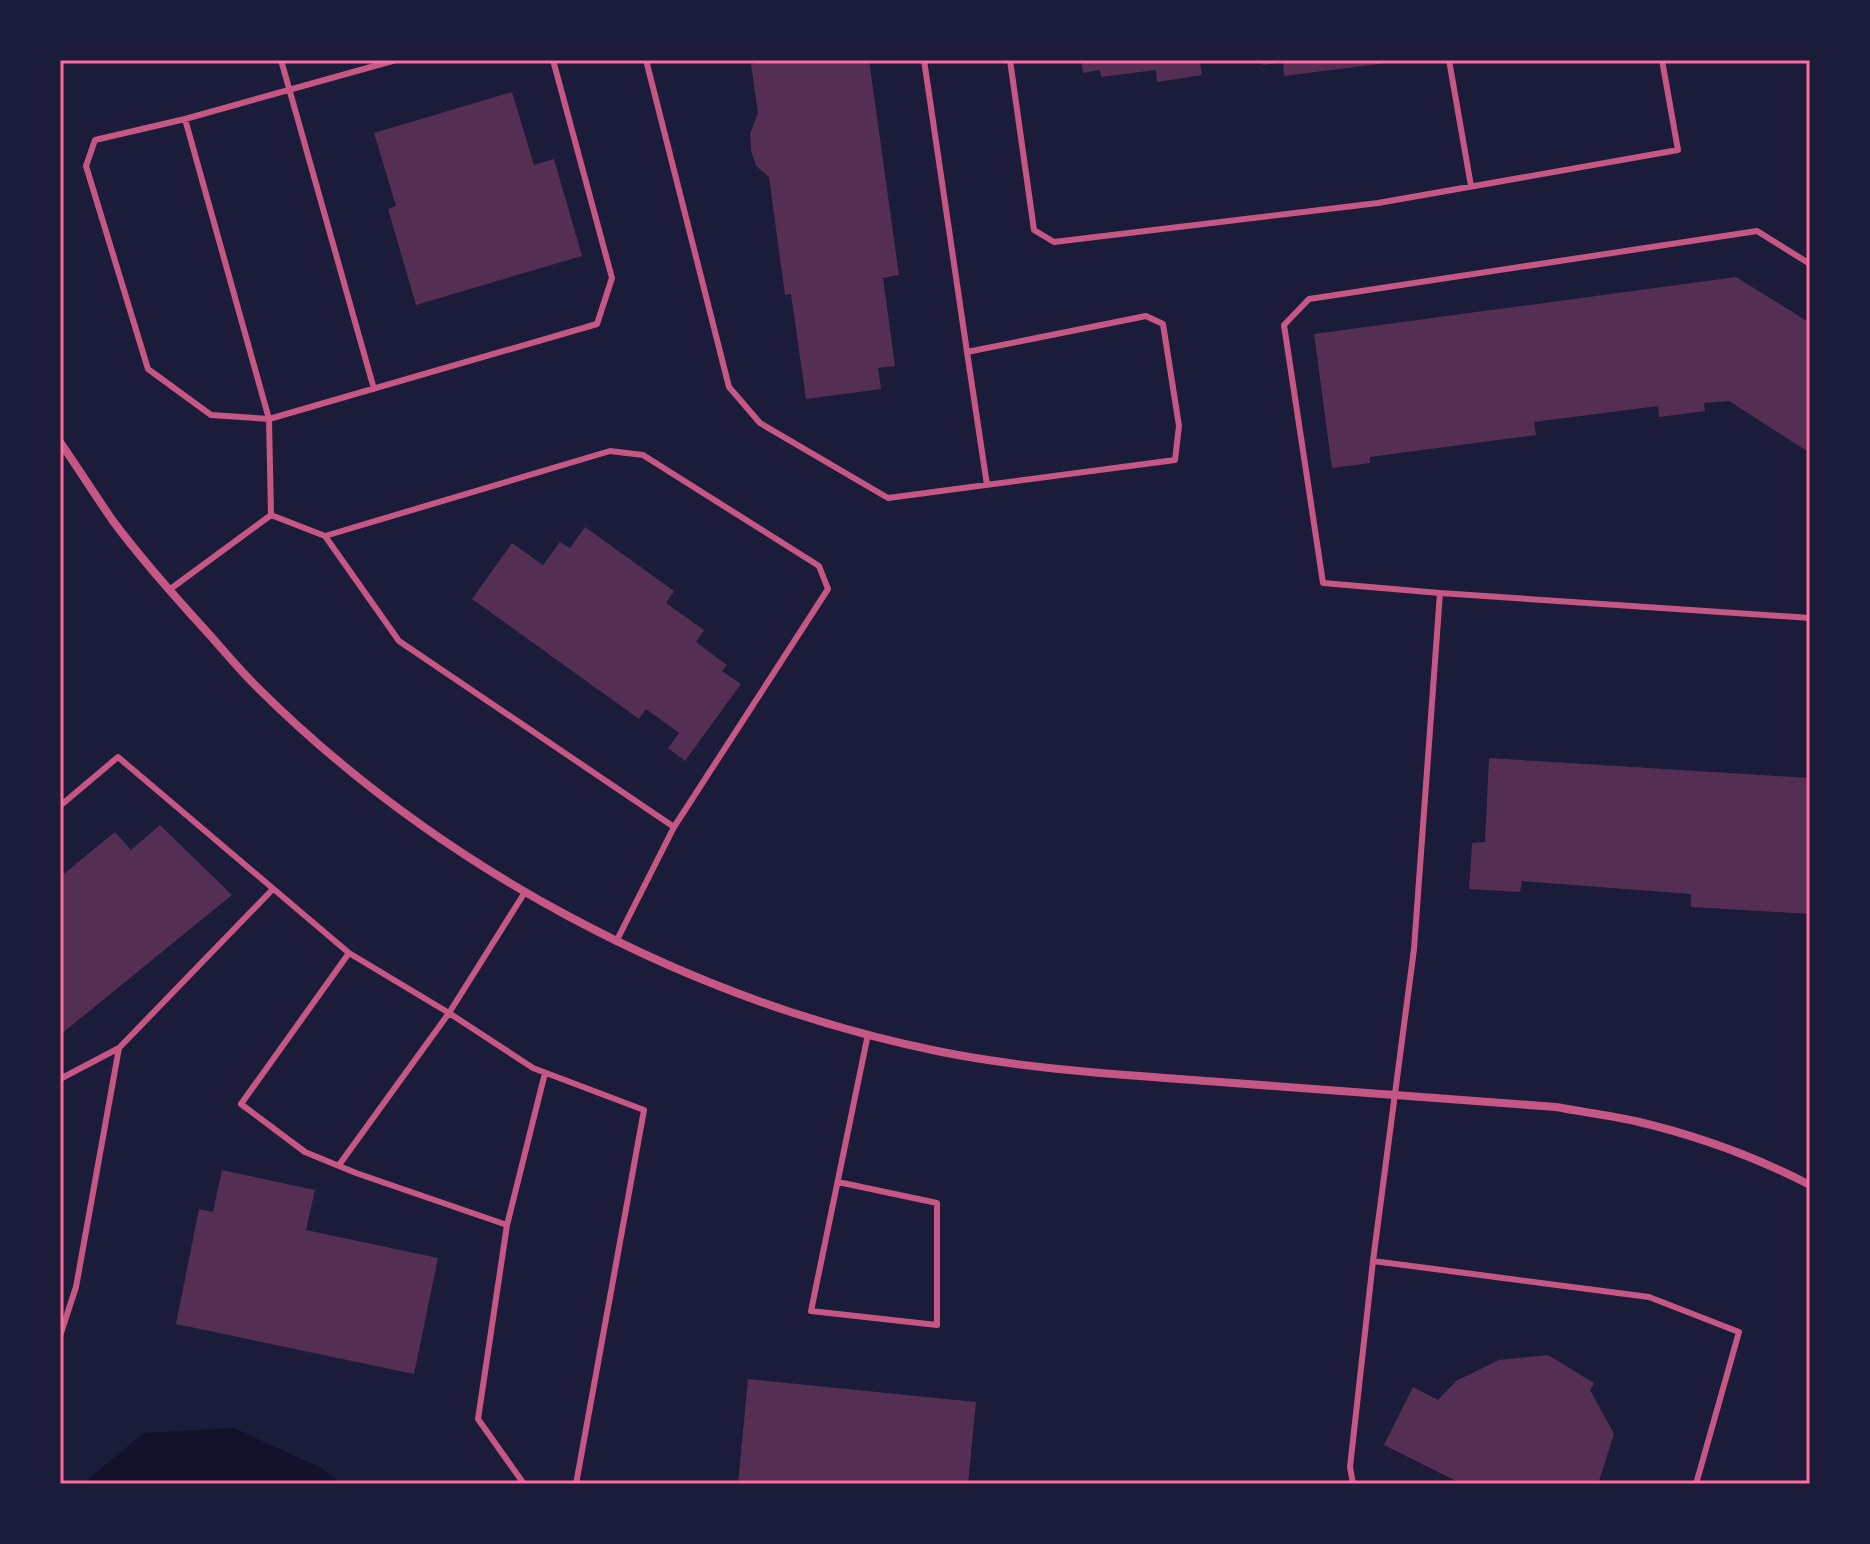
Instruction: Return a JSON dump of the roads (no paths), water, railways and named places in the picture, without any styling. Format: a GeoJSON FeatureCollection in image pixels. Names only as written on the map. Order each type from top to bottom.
{"type":"FeatureCollection","features":[{"type":"Feature","properties":{"kind":"street"},"geometry":{"type":"LineString","coordinates":[[60,442],[114,522],[169,590],[254,684],[342,764],[437,836],[525,892],[644,954],[754,999],[868,1034],[937,1051],[1055,1070],[1556,1107],[1636,1121],[1715,1144],[1810,1185]]}},
{"type":"Feature","properties":{"kind":"lane"},"geometry":{"type":"LineString","coordinates":[[281,60],[374,389]]}},
{"type":"Feature","properties":{"kind":"lane"},"geometry":{"type":"LineString","coordinates":[[396,60],[185,119],[95,140],[86,166],[148,369],[211,415],[269,419],[597,324],[612,278],[553,60]]}},
{"type":"Feature","properties":{"kind":"lane"},"geometry":{"type":"LineString","coordinates":[[646,60],[729,387],[760,423],[888,498],[1175,460],[1179,426],[1163,324],[1146,316],[967,352]]}},
{"type":"Feature","properties":{"kind":"lane"},"geometry":{"type":"LineString","coordinates":[[924,60],[987,485]]}},
{"type":"Feature","properties":{"kind":"lane"},"geometry":{"type":"LineString","coordinates":[[1010,60],[1034,230],[1054,242],[1378,203],[1678,150],[1662,60]]}},
{"type":"Feature","properties":{"kind":"lane"},"geometry":{"type":"LineString","coordinates":[[1449,60],[1471,186]]}},
{"type":"Feature","properties":{"kind":"lane"},"geometry":{"type":"LineString","coordinates":[[185,119],[269,419],[271,515]]}},
{"type":"Feature","properties":{"kind":"lane"},"geometry":{"type":"LineString","coordinates":[[1810,264],[1757,231],[1309,299],[1284,325],[1323,583],[1810,618]]}},
{"type":"Feature","properties":{"kind":"lane"},"geometry":{"type":"LineString","coordinates":[[325,536],[610,451],[643,455],[819,566],[828,589],[674,827],[617,940]]}},
{"type":"Feature","properties":{"kind":"lane"},"geometry":{"type":"LineString","coordinates":[[271,515],[325,536],[399,641],[674,827]]}},
{"type":"Feature","properties":{"kind":"lane"},"geometry":{"type":"LineString","coordinates":[[169,590],[271,515]]}},
{"type":"Feature","properties":{"kind":"lane"},"geometry":{"type":"LineString","coordinates":[[1353,1484],[1350,1467],[1373,1261],[1414,949],[1440,593]]}},
{"type":"Feature","properties":{"kind":"lane"},"geometry":{"type":"LineString","coordinates":[[60,806],[118,757],[349,953],[533,1068],[644,1110],[576,1484]]}},
{"type":"Feature","properties":{"kind":"lane"},"geometry":{"type":"LineString","coordinates":[[60,1079],[119,1048],[273,889]]}},
{"type":"Feature","properties":{"kind":"lane"},"geometry":{"type":"LineString","coordinates":[[339,1165],[449,1013],[525,892]]}},
{"type":"Feature","properties":{"kind":"lane"},"geometry":{"type":"LineString","coordinates":[[349,953],[241,1104],[305,1152],[507,1225]]}},
{"type":"Feature","properties":{"kind":"lane"},"geometry":{"type":"LineString","coordinates":[[838,1182],[937,1203],[937,1325],[811,1311],[868,1034]]}},
{"type":"Feature","properties":{"kind":"lane"},"geometry":{"type":"LineString","coordinates":[[60,1336],[76,1287],[119,1048]]}},
{"type":"Feature","properties":{"kind":"lane"},"geometry":{"type":"LineString","coordinates":[[524,1484],[478,1419],[507,1225],[545,1073]]}},
{"type":"Feature","properties":{"kind":"lane"},"geometry":{"type":"LineString","coordinates":[[1373,1261],[1649,1297],[1739,1332],[1696,1484]]}}]}
